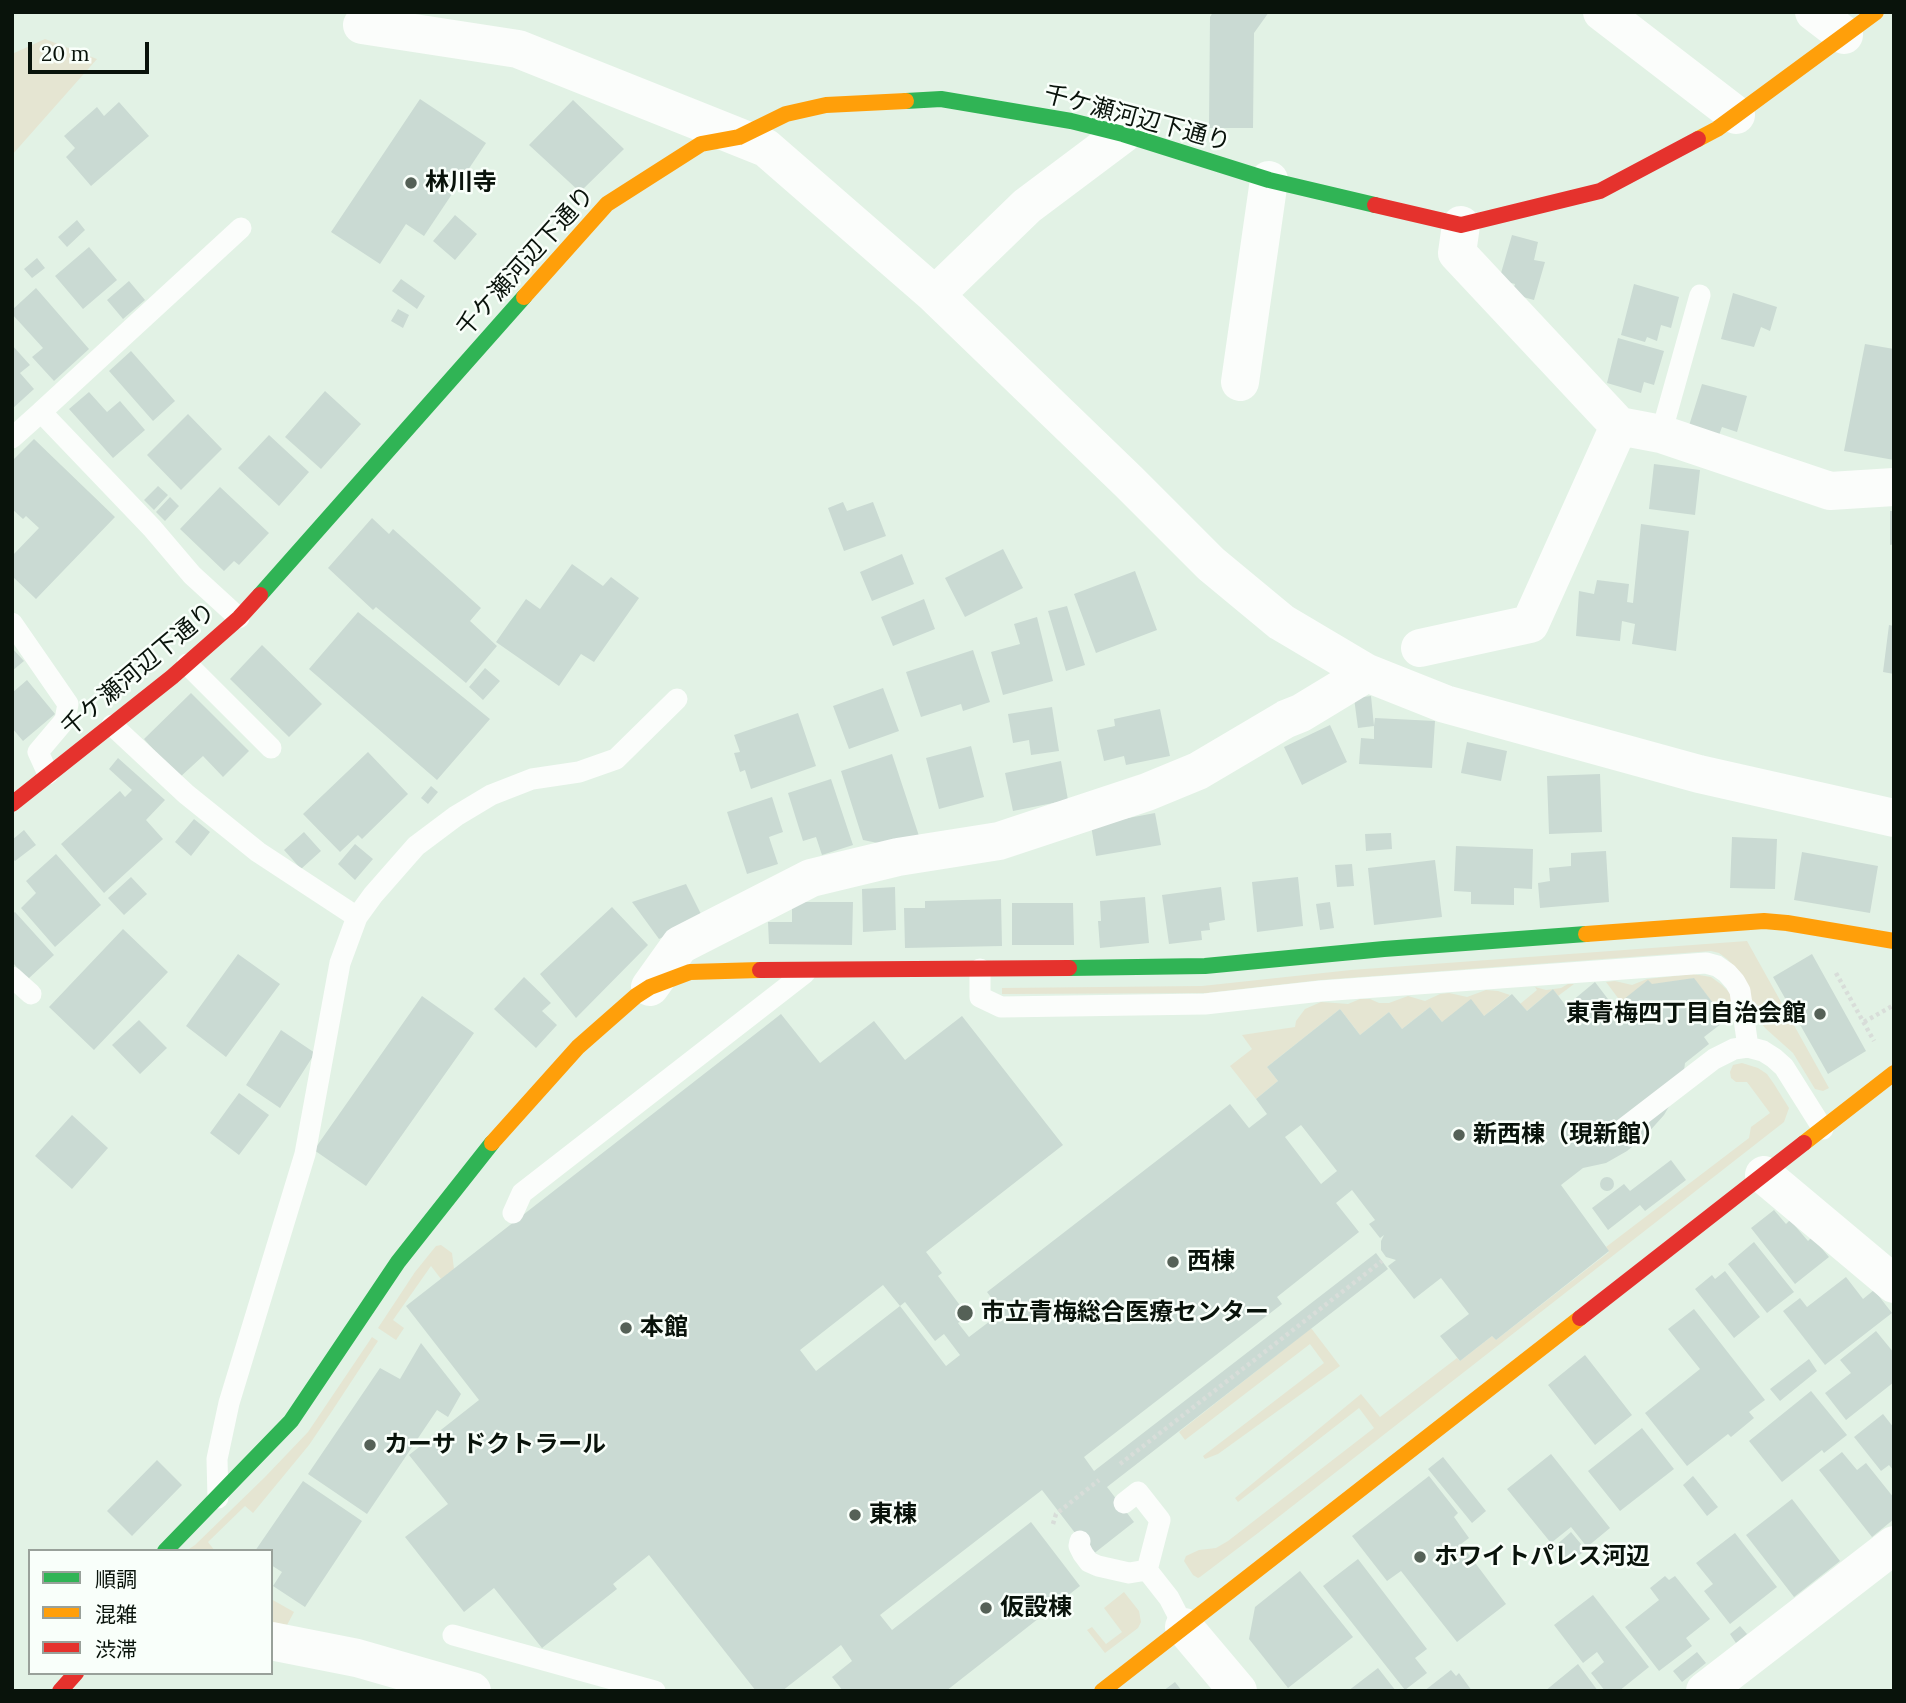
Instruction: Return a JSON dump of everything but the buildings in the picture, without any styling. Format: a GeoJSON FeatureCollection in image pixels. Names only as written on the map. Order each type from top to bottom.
{"type":"FeatureCollection","features":[{"type":"Feature","properties":{"kind":"street"},"geometry":{"type":"LineString","coordinates":[[1602,12],[1736,115]]}},
{"type":"Feature","properties":{"kind":"street"},"geometry":{"type":"LineString","coordinates":[[1814,12],[1844,35]]}},
{"type":"Feature","properties":{"kind":"street","name":"千ケ瀬河辺下通り"},"geometry":{"type":"LineString","coordinates":[[12,804],[187,664],[239,618],[607,204],[701,144],[739,137],[786,114],[826,105],[941,99],[1071,121],[1123,134],[1269,180],[1461,225],[1600,191],[1717,129],[1876,12]]}},
{"type":"Feature","properties":{"kind":"street"},"geometry":{"type":"LineString","coordinates":[[362,26],[518,49],[766,148],[935,295],[1129,481],[1211,564],[1281,622],[1367,673],[1445,704],[1659,763],[1894,818]]}},
{"type":"Feature","properties":{"kind":"street"},"geometry":{"type":"LineString","coordinates":[[935,295],[1027,206],[1123,134]]}},
{"type":"Feature","properties":{"kind":"street"},"geometry":{"type":"LineString","coordinates":[[1240,382],[1269,180]]}},
{"type":"Feature","properties":{"kind":"street"},"geometry":{"type":"LineString","coordinates":[[1461,225],[1457,253],[1619,426],[1661,434],[1830,491],[1894,487]]}},
{"type":"Feature","properties":{"kind":"street"},"geometry":{"type":"LineString","coordinates":[[1420,648],[1530,624],[1619,426]]}},
{"type":"Feature","properties":{"kind":"street"},"geometry":{"type":"LineString","coordinates":[[650,987],[680,945],[811,878],[898,858],[999,841],[1147,792],[1198,771],[1367,673]]}},
{"type":"Feature","properties":{"kind":"street"},"geometry":{"type":"LineString","coordinates":[[167,1549],[291,1421],[398,1262],[481,1156],[578,1047],[636,996],[650,987],[690,972],[1205,966],[1384,949],[1746,921],[1787,923],[1894,941]]}},
{"type":"Feature","properties":{"kind":"street"},"geometry":{"type":"LineString","coordinates":[[1102,1691],[1894,1073]]}},
{"type":"Feature","properties":{"kind":"street"},"geometry":{"type":"LineString","coordinates":[[1764,1175],[1894,1284]]}},
{"type":"Feature","properties":{"kind":"street"},"geometry":{"type":"LineString","coordinates":[[1705,1691],[1894,1545]]}},
{"type":"Feature","properties":{"kind":"street"},"geometry":{"type":"LineString","coordinates":[[1184,1626],[1238,1691]]}},
{"type":"Feature","properties":{"kind":"street"},"geometry":{"type":"LineString","coordinates":[[273,1641],[340,1654],[407,1682],[472,1691]]}},
{"type":"Feature","properties":{"kind":"street"},"geometry":{"type":"LineString","coordinates":[[61,1691],[74,1675]]}},
{"type":"Feature","properties":{"kind":"lane"},"geometry":{"type":"LineString","coordinates":[[12,438],[241,228]]}},
{"type":"Feature","properties":{"kind":"lane"},"geometry":{"type":"LineString","coordinates":[[1661,434],[1700,295]]}},
{"type":"Feature","properties":{"kind":"lane"},"geometry":{"type":"LineString","coordinates":[[41,412],[152,528],[192,575],[239,618]]}},
{"type":"Feature","properties":{"kind":"lane"},"geometry":{"type":"LineString","coordinates":[[12,623],[68,704],[65,720],[38,752],[48,774]]}},
{"type":"Feature","properties":{"kind":"lane"},"geometry":{"type":"LineString","coordinates":[[187,664],[271,748]]}},
{"type":"Feature","properties":{"kind":"lane"},"geometry":{"type":"LineString","coordinates":[[218,1498],[217,1459],[229,1403],[305,1154],[340,963],[357,917],[416,846],[456,816],[491,795],[532,779],[579,772],[616,759],[677,699]]}},
{"type":"Feature","properties":{"kind":"lane"},"geometry":{"type":"LineString","coordinates":[[112,725],[186,794],[258,852],[357,917]]}},
{"type":"Feature","properties":{"kind":"lane"},"geometry":{"type":"LineString","coordinates":[[980,969],[981,997],[1001,1007],[1205,1004],[1364,987],[1706,963],[1727,973],[1740,991],[1748,1047]]}},
{"type":"Feature","properties":{"kind":"lane"},"geometry":{"type":"LineString","coordinates":[[513,1213],[522,1193],[810,969]]}},
{"type":"Feature","properties":{"kind":"lane"},"geometry":{"type":"LineString","coordinates":[[12,977],[31,994]]}},
{"type":"Feature","properties":{"kind":"lane"},"geometry":{"type":"LineString","coordinates":[[1623,1129],[1714,1059],[1734,1049],[1748,1047],[1763,1051],[1784,1067],[1822,1129]]}},
{"type":"Feature","properties":{"kind":"lane"},"geometry":{"type":"LineString","coordinates":[[1124,1503],[1138,1492],[1160,1520],[1147,1570]]}},
{"type":"Feature","properties":{"kind":"lane"},"geometry":{"type":"LineString","coordinates":[[1080,1541],[1081,1550],[1089,1562],[1098,1566],[1129,1573],[1147,1570]]}},
{"type":"Feature","properties":{"kind":"lane"},"geometry":{"type":"LineString","coordinates":[[1147,1570],[1184,1626]]}},
{"type":"Feature","properties":{"kind":"lane"},"geometry":{"type":"LineString","coordinates":[[453,1635],[655,1691]]}},
{"type":"Feature","properties":{"kind":"path"},"geometry":{"type":"LineString","coordinates":[[1831,964],[1864,1021],[1894,1005]]}},
{"type":"Feature","properties":{"kind":"path"},"geometry":{"type":"LineString","coordinates":[[1117,1467],[1382,1261]]}},
{"type":"Feature","properties":{"kind":"path"},"geometry":{"type":"LineString","coordinates":[[1056,1514],[1106,1475]]}},
{"type":"Feature","properties":{"kind":"green space"},"geometry":{"type":"Polygon","coordinates":[[[45,39],[97,59],[12,155],[12,54],[45,39]]]}},
{"type":"Feature","properties":{"kind":"green space"},"geometry":{"type":"Polygon","coordinates":[[[1747,941],[1829,1088],[1823,1091],[1815,1089],[1793,1053],[1765,1028],[1754,1013],[1751,997],[1740,972],[1719,953],[1711,951],[1321,980],[1206,993],[1002,994],[1002,988],[1202,986],[1351,970],[1747,941]]]}},
{"type":"Feature","properties":{"kind":"green space"},"geometry":{"type":"Polygon","coordinates":[[[1693,974],[1711,977],[1732,995],[1734,1016],[1726,1020],[1693,978],[1621,1002],[1606,982],[1632,985],[1647,979],[1693,974]]]}},
{"type":"Feature","properties":{"kind":"green space"},"geometry":{"type":"Polygon","coordinates":[[[1568,984],[1574,984],[1558,996],[1553,989],[1568,984]]]}},
{"type":"Feature","properties":{"kind":"green space"},"geometry":{"type":"Polygon","coordinates":[[[1535,987],[1553,989],[1527,1011],[1520,1004],[1537,990],[1535,987]]]}},
{"type":"Feature","properties":{"kind":"green space"},"geometry":{"type":"Polygon","coordinates":[[[1486,990],[1510,995],[1484,1016],[1442,1022],[1430,1007],[1402,1029],[1389,1012],[1360,1035],[1340,1009],[1267,1067],[1278,1081],[1256,1099],[1230,1066],[1252,1049],[1242,1035],[1295,1027],[1305,1009],[1321,1002],[1348,1004],[1360,999],[1370,999],[1389,1003],[1408,996],[1425,1001],[1440,994],[1467,997],[1486,990]]]}},
{"type":"Feature","properties":{"kind":"green space"},"geometry":{"type":"Polygon","coordinates":[[[1742,1063],[1767,1074],[1789,1108],[1784,1122],[1258,1533],[1200,1577],[1193,1575],[1184,1561],[1186,1556],[1199,1550],[1216,1548],[1228,1541],[1374,1428],[1359,1408],[1238,1502],[1235,1498],[1361,1394],[1380,1417],[1457,1358],[1460,1361],[1492,1336],[1496,1340],[1609,1252],[1606,1247],[1749,1138],[1751,1127],[1770,1113],[1747,1082],[1736,1082],[1731,1078],[1733,1065],[1742,1063]]]}},
{"type":"Feature","properties":{"kind":"green space"},"geometry":{"type":"Polygon","coordinates":[[[441,1245],[452,1253],[454,1269],[441,1279],[431,1266],[393,1320],[404,1328],[396,1340],[378,1328],[415,1272],[436,1246],[441,1245]]]}},
{"type":"Feature","properties":{"kind":"green space"},"geometry":{"type":"Polygon","coordinates":[[[1311,1328],[1340,1366],[1218,1454],[1205,1459],[1203,1456],[1324,1363],[1310,1344],[1185,1440],[1179,1432],[1311,1328]]]}},
{"type":"Feature","properties":{"kind":"green space"},"geometry":{"type":"Polygon","coordinates":[[[372,1337],[378,1341],[309,1445],[253,1513],[245,1506],[208,1542],[213,1549],[189,1549],[265,1477],[308,1432],[372,1337]]]}},
{"type":"Feature","properties":{"kind":"green space"},"geometry":{"type":"Polygon","coordinates":[[[1124,1592],[1139,1611],[1141,1622],[1138,1628],[1105,1653],[1087,1630],[1092,1627],[1106,1644],[1122,1632],[1104,1608],[1124,1592]]]}},
{"type":"Feature","properties":{"kind":"green space"},"geometry":{"type":"Polygon","coordinates":[[[273,1600],[294,1612],[287,1625],[273,1622],[273,1600]]]}},
{"type":"Feature","properties":{"kind":"traffic: fast"},"geometry":{"type":"LineString","coordinates":[[906,101],[941,99],[1071,121],[1123,134],[1269,180],[1375,205]]}},
{"type":"Feature","properties":{"kind":"traffic: fast"},"geometry":{"type":"LineString","coordinates":[[260,595],[524,297]]}},
{"type":"Feature","properties":{"kind":"traffic: fast"},"geometry":{"type":"LineString","coordinates":[[1069,968],[1205,966],[1586,934]]}},
{"type":"Feature","properties":{"kind":"traffic: fast"},"geometry":{"type":"LineString","coordinates":[[167,1549],[291,1421],[398,1262],[492,1143]]}},
{"type":"Feature","properties":{"kind":"traffic: slow"},"geometry":{"type":"LineString","coordinates":[[1698,139],[1717,129],[1876,12]]}},
{"type":"Feature","properties":{"kind":"traffic: slow"},"geometry":{"type":"LineString","coordinates":[[524,297],[607,204],[701,144],[739,137],[786,114],[826,105],[906,101]]}},
{"type":"Feature","properties":{"kind":"traffic: slow"},"geometry":{"type":"LineString","coordinates":[[1586,934],[1764,921],[1894,941]]}},
{"type":"Feature","properties":{"kind":"traffic: slow"},"geometry":{"type":"LineString","coordinates":[[492,1143],[578,1047],[636,996],[650,987],[690,972],[760,970]]}},
{"type":"Feature","properties":{"kind":"traffic: slow"},"geometry":{"type":"LineString","coordinates":[[1804,1143],[1894,1073]]}},
{"type":"Feature","properties":{"kind":"traffic: slow"},"geometry":{"type":"LineString","coordinates":[[1102,1691],[1580,1318]]}},
{"type":"Feature","properties":{"kind":"traffic: jam"},"geometry":{"type":"LineString","coordinates":[[1375,205],[1461,225],[1600,191],[1698,139]]}},
{"type":"Feature","properties":{"kind":"traffic: jam"},"geometry":{"type":"LineString","coordinates":[[12,804],[172,677],[239,618],[260,595]]}},
{"type":"Feature","properties":{"kind":"traffic: jam"},"geometry":{"type":"LineString","coordinates":[[760,970],[1069,968]]}},
{"type":"Feature","properties":{"kind":"traffic: jam"},"geometry":{"type":"LineString","coordinates":[[1580,1318],[1804,1143]]}},
{"type":"Feature","properties":{"kind":"traffic: jam"},"geometry":{"type":"LineString","coordinates":[[60,1691],[74,1675]]}},
{"type":"Feature","properties":{"kind":"place","name":"林川寺"},"geometry":{"type":"Point","coordinates":[411,183]}},
{"type":"Feature","properties":{"kind":"place","name":"東青梅四丁目自治会館"},"geometry":{"type":"Point","coordinates":[1820,1014]}},
{"type":"Feature","properties":{"kind":"place","name":"新西棟（現新館）"},"geometry":{"type":"Point","coordinates":[1459,1135]}},
{"type":"Feature","properties":{"kind":"place","name":"西棟"},"geometry":{"type":"Point","coordinates":[1173,1262]}},
{"type":"Feature","properties":{"kind":"place","name":"市立青梅総合医療センター"},"geometry":{"type":"Point","coordinates":[965,1313]}},
{"type":"Feature","properties":{"kind":"place","name":"本館"},"geometry":{"type":"Point","coordinates":[626,1328]}},
{"type":"Feature","properties":{"kind":"place","name":"カーサ ドクトラール"},"geometry":{"type":"Point","coordinates":[370,1445]}},
{"type":"Feature","properties":{"kind":"place","name":"東棟"},"geometry":{"type":"Point","coordinates":[855,1515]}},
{"type":"Feature","properties":{"kind":"place","name":"ホワイトパレス河辺"},"geometry":{"type":"Point","coordinates":[1420,1557]}},
{"type":"Feature","properties":{"kind":"place","name":"仮設棟"},"geometry":{"type":"Point","coordinates":[986,1608]}}]}
